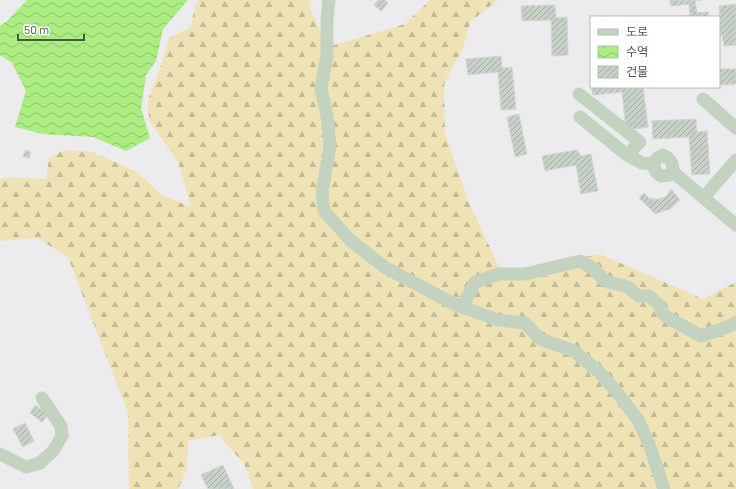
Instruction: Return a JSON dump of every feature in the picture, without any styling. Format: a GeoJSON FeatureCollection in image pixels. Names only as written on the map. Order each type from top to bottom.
{"type":"FeatureCollection","features":[{"type":"Feature","properties":{"kind":"street"},"geometry":{"type":"LineString","coordinates":[[329,0],[326,18],[327,55],[321,89],[327,116],[330,146],[322,193],[324,211],[351,240],[386,268],[462,307],[498,320],[525,323],[540,339],[574,351],[599,372],[616,391],[638,420],[649,444],[664,489]]}},
{"type":"Feature","properties":{"kind":"street"},"geometry":{"type":"LineString","coordinates":[[579,94],[640,142],[627,156]]}},
{"type":"Feature","properties":{"kind":"street"},"geometry":{"type":"LineString","coordinates":[[703,99],[736,128]]}},
{"type":"Feature","properties":{"kind":"street"},"geometry":{"type":"LineString","coordinates":[[580,117],[627,156],[642,163],[653,164],[657,158],[663,155],[670,159],[673,166],[673,172],[734,219]]}},
{"type":"Feature","properties":{"kind":"street"},"geometry":{"type":"LineString","coordinates":[[704,197],[736,160]]}},
{"type":"Feature","properties":{"kind":"street"},"geometry":{"type":"LineString","coordinates":[[462,307],[475,282],[499,274],[525,274],[580,261],[594,269],[605,281],[628,287],[638,296],[649,296],[658,304],[665,316],[701,336],[730,326],[736,322]]}},
{"type":"Feature","properties":{"kind":"street"},"geometry":{"type":"LineString","coordinates":[[0,454],[26,467],[40,463],[53,451],[62,436],[61,426],[42,398]]}},
{"type":"Feature","properties":{"kind":"green space"},"geometry":{"type":"Polygon","coordinates":[[[200,0],[311,0],[309,6],[328,47],[405,24],[430,0],[498,0],[471,21],[462,50],[444,84],[445,134],[469,203],[502,273],[600,254],[703,299],[736,282],[736,489],[253,489],[244,464],[219,435],[188,441],[187,469],[178,489],[129,489],[128,413],[68,257],[37,238],[0,241],[0,179],[11,177],[46,179],[49,158],[64,150],[92,152],[137,172],[162,195],[191,207],[178,162],[149,120],[148,99],[160,69],[169,38],[191,27],[195,4],[200,0]]]}},
{"type":"Feature","properties":{"kind":"water"},"geometry":{"type":"Polygon","coordinates":[[[27,0],[188,0],[163,29],[156,61],[146,75],[141,108],[150,138],[126,151],[93,137],[42,134],[15,127],[26,91],[12,63],[0,55],[0,26],[7,21],[27,0]]]}},
{"type":"Feature","properties":{"kind":"building"},"geometry":{"type":"Polygon","coordinates":[[[378,0],[385,0],[388,3],[381,11],[374,5],[378,0]]]}},
{"type":"Feature","properties":{"kind":"building"},"geometry":{"type":"Polygon","coordinates":[[[670,0],[702,0],[695,1],[697,13],[708,12],[709,16],[682,16],[690,15],[689,4],[671,6],[670,0]]]}},
{"type":"Feature","properties":{"kind":"building"},"geometry":{"type":"Polygon","coordinates":[[[736,4],[736,45],[724,46],[722,35],[720,36],[719,6],[736,4]]]}},
{"type":"Feature","properties":{"kind":"building"},"geometry":{"type":"Polygon","coordinates":[[[555,5],[556,18],[567,17],[568,55],[552,56],[551,20],[522,21],[521,6],[555,5]]]}},
{"type":"Feature","properties":{"kind":"building"},"geometry":{"type":"Polygon","coordinates":[[[501,56],[502,68],[512,67],[516,109],[501,110],[498,72],[468,75],[466,59],[501,56]]]}},
{"type":"Feature","properties":{"kind":"building"},"geometry":{"type":"Polygon","coordinates":[[[720,69],[736,69],[736,84],[720,85],[720,69]]]}},
{"type":"Feature","properties":{"kind":"building"},"geometry":{"type":"Polygon","coordinates":[[[591,88],[643,88],[648,127],[626,130],[622,92],[593,95],[591,88]]]}},
{"type":"Feature","properties":{"kind":"building"},"geometry":{"type":"Polygon","coordinates":[[[519,114],[527,154],[515,157],[507,117],[519,114]]]}},
{"type":"Feature","properties":{"kind":"building"},"geometry":{"type":"Polygon","coordinates":[[[696,119],[697,132],[707,131],[710,174],[692,175],[689,137],[653,139],[652,121],[696,119]]]}},
{"type":"Feature","properties":{"kind":"building"},"geometry":{"type":"Polygon","coordinates":[[[25,150],[31,152],[29,158],[23,156],[25,150]]]}},
{"type":"Feature","properties":{"kind":"building"},"geometry":{"type":"Polygon","coordinates":[[[577,150],[581,156],[591,154],[598,191],[581,194],[576,165],[545,171],[542,156],[577,150]]]}},
{"type":"Feature","properties":{"kind":"building"},"geometry":{"type":"Polygon","coordinates":[[[671,189],[680,200],[670,209],[655,214],[639,198],[644,193],[650,199],[659,199],[666,197],[671,189]]]}},
{"type":"Feature","properties":{"kind":"building"},"geometry":{"type":"Polygon","coordinates":[[[35,405],[48,414],[42,422],[30,413],[35,405]]]}},
{"type":"Feature","properties":{"kind":"building"},"geometry":{"type":"Polygon","coordinates":[[[25,423],[34,441],[23,447],[13,429],[25,423]]]}},
{"type":"Feature","properties":{"kind":"building"},"geometry":{"type":"Polygon","coordinates":[[[223,465],[234,489],[208,489],[201,475],[223,465]]]}}]}
